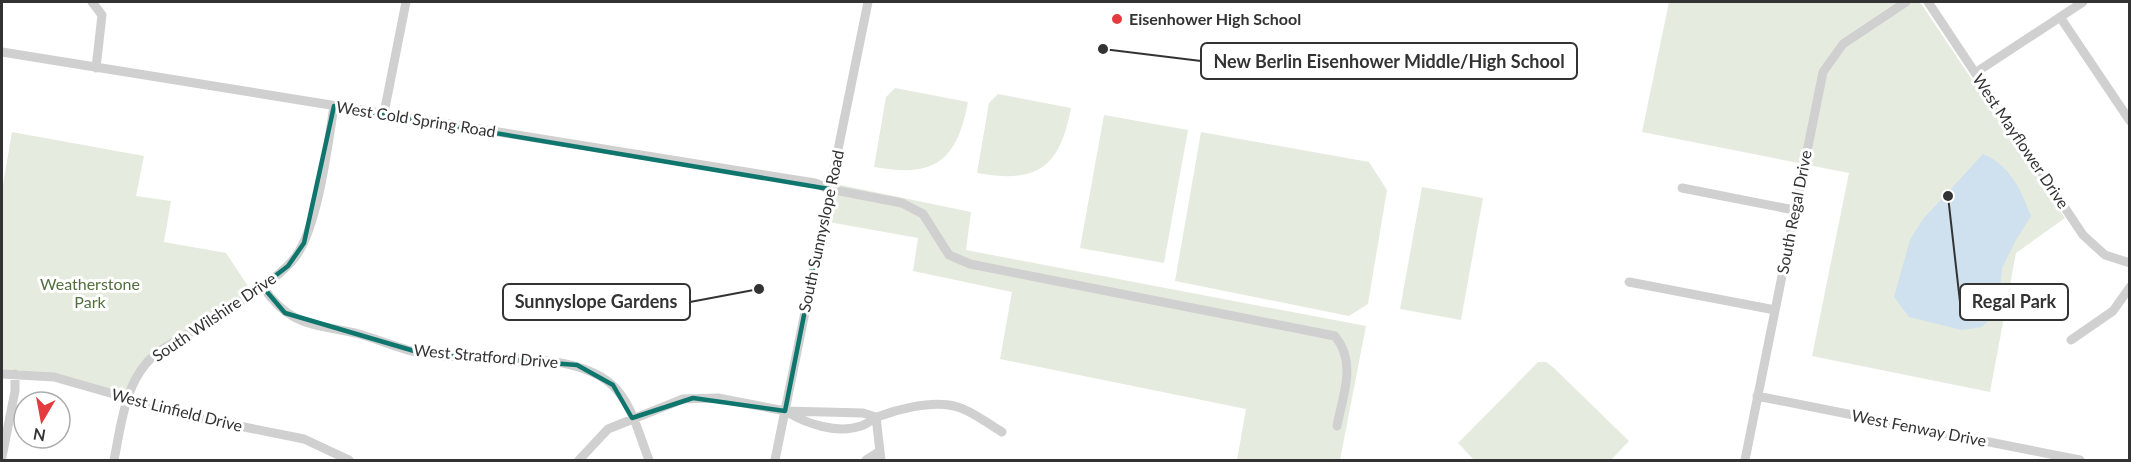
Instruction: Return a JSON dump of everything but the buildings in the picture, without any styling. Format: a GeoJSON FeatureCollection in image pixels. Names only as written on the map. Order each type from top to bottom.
{"type":"FeatureCollection","features":[{"type":"Feature","properties":{"kind":"street"},"geometry":{"type":"LineString","coordinates":[[92,2],[102,15],[96,68]]}},
{"type":"Feature","properties":{"kind":"street"},"geometry":{"type":"LineString","coordinates":[[384,113],[406,2]]}},
{"type":"Feature","properties":{"kind":"street","name":"South Sunnyslope Road"},"geometry":{"type":"LineString","coordinates":[[775,460],[868,2]]}},
{"type":"Feature","properties":{"kind":"street","name":"South Regal Drive"},"geometry":{"type":"LineString","coordinates":[[1744,460],[1820,81],[1828,61],[1843,44],[1906,2]]}},
{"type":"Feature","properties":{"kind":"street","name":"West Mayflower Drive"},"geometry":{"type":"LineString","coordinates":[[1928,2],[2083,235],[2105,255],[2130,263]]}},
{"type":"Feature","properties":{"kind":"street"},"geometry":{"type":"LineString","coordinates":[[1976,73],[2083,2]]}},
{"type":"Feature","properties":{"kind":"street"},"geometry":{"type":"LineString","coordinates":[[2060,17],[2130,121]]}},
{"type":"Feature","properties":{"kind":"street","name":"West Cold Spring Road"},"geometry":{"type":"LineString","coordinates":[[2,52],[815,183],[829,189],[902,203],[923,214],[949,255],[970,264],[1335,336],[1344,347],[1349,363],[1337,426]]}},
{"type":"Feature","properties":{"kind":"street","name":"South Wilshire Drive"},"geometry":{"type":"LineString","coordinates":[[114,460],[127,398],[138,374],[155,354],[262,286],[288,266],[304,243],[316,197],[334,106]]}},
{"type":"Feature","properties":{"kind":"street"},"geometry":{"type":"LineString","coordinates":[[1682,188],[1794,210]]}},
{"type":"Feature","properties":{"kind":"street"},"geometry":{"type":"LineString","coordinates":[[1629,282],[1774,310]]}},
{"type":"Feature","properties":{"kind":"street","name":"West Stratford Drive"},"geometry":{"type":"LineString","coordinates":[[262,286],[278,307],[295,319],[366,336],[421,353],[559,362],[587,369],[613,385],[625,400],[649,460]]}},
{"type":"Feature","properties":{"kind":"street"},"geometry":{"type":"LineString","coordinates":[[2071,340],[2113,311],[2130,287]]}},
{"type":"Feature","properties":{"kind":"street","name":"West Linfield Drive"},"geometry":{"type":"LineString","coordinates":[[2,374],[54,377],[194,417],[304,439],[349,460]]}},
{"type":"Feature","properties":{"kind":"street"},"geometry":{"type":"LineString","coordinates":[[2,457],[15,391],[15,374]]}},
{"type":"Feature","properties":{"kind":"street","name":"West Fenway Drive"},"geometry":{"type":"LineString","coordinates":[[1757,396],[2044,457],[2080,460]]}},
{"type":"Feature","properties":{"kind":"street"},"geometry":{"type":"LineString","coordinates":[[579,460],[608,429],[672,402],[693,398],[735,401],[785,411],[863,413],[876,417]]}},
{"type":"Feature","properties":{"kind":"street"},"geometry":{"type":"LineString","coordinates":[[785,411],[807,424],[834,428],[861,426],[876,417],[922,405],[949,405],[971,412],[1002,432]]}},
{"type":"Feature","properties":{"kind":"street"},"geometry":{"type":"LineString","coordinates":[[866,460],[880,456],[876,417]]}},
{"type":"Feature","properties":{"kind":"highlighted area"},"geometry":{"type":"Polygon","coordinates":[[[334,106],[829,189],[785,411],[693,398],[632,418],[613,385],[577,365],[421,353],[285,313],[262,286],[288,266],[304,243],[334,106]]]}},
{"type":"Feature","properties":{"kind":"green space"},"geometry":{"type":"Polygon","coordinates":[[[1669,2],[1920,2],[2065,218],[2016,253],[1990,392],[1812,356],[1849,173],[1642,132],[1669,2]]]}},
{"type":"Feature","properties":{"kind":"green space"},"geometry":{"type":"Polygon","coordinates":[[[895,88],[968,102],[957,139],[940,161],[928,167],[913,170],[874,167],[886,97],[895,88]]]}},
{"type":"Feature","properties":{"kind":"green space"},"geometry":{"type":"Polygon","coordinates":[[[998,94],[1071,108],[1060,145],[1043,167],[1031,173],[1016,176],[977,173],[989,103],[998,94]]]}},
{"type":"Feature","properties":{"kind":"green space"},"geometry":{"type":"Polygon","coordinates":[[[1104,115],[1188,130],[1164,263],[1080,248],[1104,115]]]}},
{"type":"Feature","properties":{"kind":"green space","name":"Weatherstone Park"},"geometry":{"type":"Polygon","coordinates":[[[12,132],[144,156],[136,196],[171,201],[164,242],[226,253],[252,292],[155,354],[127,398],[68,380],[2,374],[2,190],[12,132]]]}},
{"type":"Feature","properties":{"kind":"green space"},"geometry":{"type":"Polygon","coordinates":[[[1201,132],[1369,162],[1387,190],[1368,304],[1349,316],[1175,281],[1201,132]]]}},
{"type":"Feature","properties":{"kind":"green space"},"geometry":{"type":"Polygon","coordinates":[[[831,183],[971,212],[966,250],[1366,326],[1340,460],[1237,460],[1246,409],[1000,359],[1012,292],[913,271],[918,238],[823,221],[831,183]]]}},
{"type":"Feature","properties":{"kind":"green space"},"geometry":{"type":"Polygon","coordinates":[[[1422,187],[1483,198],[1461,320],[1400,309],[1422,187]]]}},
{"type":"Feature","properties":{"kind":"green space"},"geometry":{"type":"Polygon","coordinates":[[[1538,362],[1546,362],[1554,368],[1629,441],[1611,460],[1474,460],[1458,443],[1538,362]]]}},
{"type":"Feature","properties":{"kind":"water"},"geometry":{"type":"Polygon","coordinates":[[[1983,154],[2000,165],[2013,179],[2031,216],[2002,268],[1998,310],[1982,327],[1962,330],[1909,317],[1894,297],[1910,240],[1923,219],[1983,154]]]}},
{"type":"Feature","properties":{"kind":"place","name":"Eisenhower High School"},"geometry":{"type":"Point","coordinates":[1117,19]}},
{"type":"Feature","properties":{"kind":"place","name":"New Berlin Eisenhower Middle/High School"},"geometry":{"type":"Point","coordinates":[1103,49]}},
{"type":"Feature","properties":{"kind":"place","name":"Regal Park"},"geometry":{"type":"Point","coordinates":[1948,196]}},
{"type":"Feature","properties":{"kind":"place","name":"Sunnyslope Gardens"},"geometry":{"type":"Point","coordinates":[759,289]}}]}
